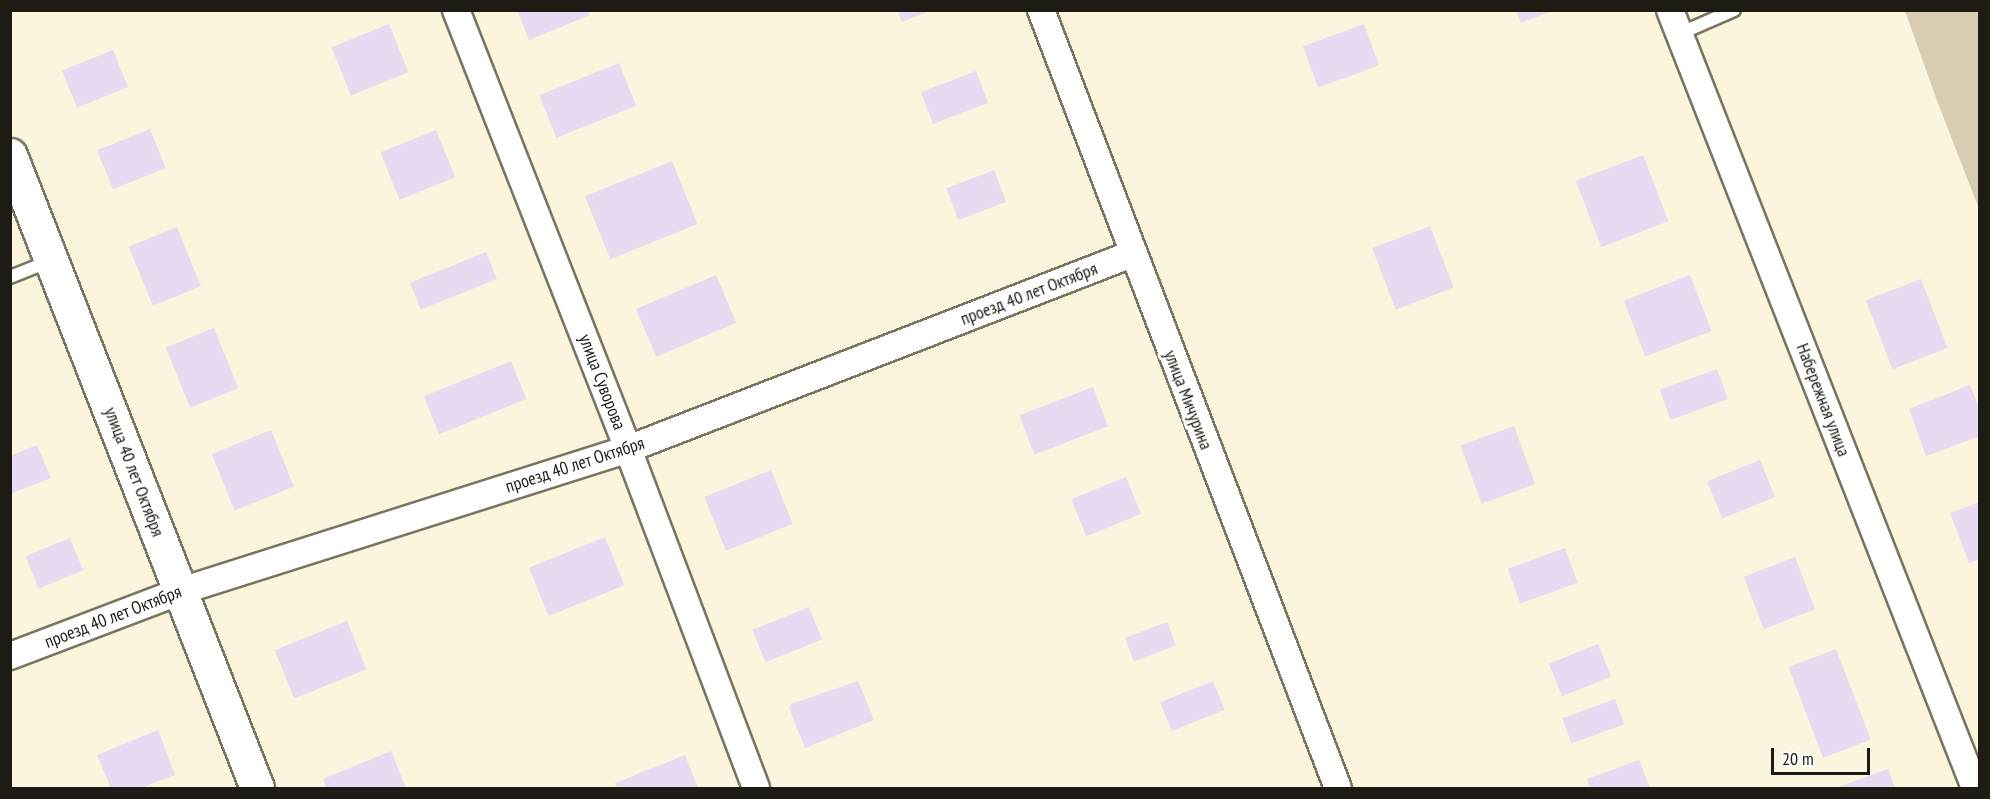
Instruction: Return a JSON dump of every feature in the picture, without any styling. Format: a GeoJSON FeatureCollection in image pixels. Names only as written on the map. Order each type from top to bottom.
{"type":"FeatureCollection","features":[{"type":"Feature","properties":{"kind":"street","name":"улица Суворова"},"geometry":{"type":"LineString","coordinates":[[456,10],[628,449],[756,789]]}},
{"type":"Feature","properties":{"kind":"street","name":"улица Мичурина"},"geometry":{"type":"LineString","coordinates":[[1041,10],[1132,254],[1338,789]]}},
{"type":"Feature","properties":{"kind":"street","name":"Набережная улица"},"geometry":{"type":"LineString","coordinates":[[1670,10],[1975,789]]}},
{"type":"Feature","properties":{"kind":"street","name":"улица 40 лет Октября"},"geometry":{"type":"LineString","coordinates":[[10,156],[257,789]]}},
{"type":"Feature","properties":{"kind":"street","name":"проезд 40 лет Октября"},"geometry":{"type":"LineString","coordinates":[[10,656],[180,591],[628,449],[1132,254]]}},
{"type":"Feature","properties":{"kind":"lane"},"geometry":{"type":"LineString","coordinates":[[1679,34],[1734,10]]}},
{"type":"Feature","properties":{"kind":"lane"},"geometry":{"type":"LineString","coordinates":[[10,277],[51,261]]}},
{"type":"Feature","properties":{"kind":"shaded area"},"geometry":{"type":"Polygon","coordinates":[[[1905,11],[1979,11],[1979,209],[1936,98],[1905,11]]]}},
{"type":"Feature","properties":{"kind":"building"},"geometry":{"type":"Polygon","coordinates":[[[517,10],[588,10],[590,15],[529,40],[517,10]]]}},
{"type":"Feature","properties":{"kind":"building"},"geometry":{"type":"Polygon","coordinates":[[[897,10],[930,10],[930,11],[902,22],[897,10]]]}},
{"type":"Feature","properties":{"kind":"building"},"geometry":{"type":"Polygon","coordinates":[[[1516,10],[1552,10],[1552,11],[1521,23],[1516,10]]]}},
{"type":"Feature","properties":{"kind":"building"},"geometry":{"type":"Polygon","coordinates":[[[389,24],[408,72],[351,95],[332,47],[389,24]]]}},
{"type":"Feature","properties":{"kind":"building"},"geometry":{"type":"Polygon","coordinates":[[[1364,24],[1379,65],[1318,88],[1303,46],[1364,24]]]}},
{"type":"Feature","properties":{"kind":"building"},"geometry":{"type":"Polygon","coordinates":[[[113,50],[128,87],[77,108],[62,71],[113,50]]]}},
{"type":"Feature","properties":{"kind":"building"},"geometry":{"type":"Polygon","coordinates":[[[619,63],[636,106],[556,138],[539,95],[619,63]]]}},
{"type":"Feature","properties":{"kind":"building"},"geometry":{"type":"Polygon","coordinates":[[[976,71],[988,103],[933,124],[921,92],[976,71]]]}},
{"type":"Feature","properties":{"kind":"building"},"geometry":{"type":"Polygon","coordinates":[[[150,129],[166,168],[113,189],[97,150],[150,129]]]}},
{"type":"Feature","properties":{"kind":"building"},"geometry":{"type":"Polygon","coordinates":[[[436,130],[455,177],[399,200],[380,152],[436,130]]]}},
{"type":"Feature","properties":{"kind":"building"},"geometry":{"type":"Polygon","coordinates":[[[1643,155],[1668,221],[1601,247],[1576,181],[1643,155]]]}},
{"type":"Feature","properties":{"kind":"building"},"geometry":{"type":"Polygon","coordinates":[[[672,161],[697,224],[610,259],[585,196],[672,161]]]}},
{"type":"Feature","properties":{"kind":"building"},"geometry":{"type":"Polygon","coordinates":[[[994,170],[1006,202],[959,220],[946,188],[994,170]]]}},
{"type":"Feature","properties":{"kind":"building"},"geometry":{"type":"Polygon","coordinates":[[[1430,226],[1454,288],[1396,310],[1372,248],[1430,226]]]}},
{"type":"Feature","properties":{"kind":"building"},"geometry":{"type":"Polygon","coordinates":[[[177,227],[201,286],[153,306],[129,246],[177,227]]]}},
{"type":"Feature","properties":{"kind":"building"},"geometry":{"type":"Polygon","coordinates":[[[486,252],[497,279],[421,310],[410,283],[486,252]]]}},
{"type":"Feature","properties":{"kind":"building"},"geometry":{"type":"Polygon","coordinates":[[[716,275],[736,323],[656,357],[636,309],[716,275]]]}},
{"type":"Feature","properties":{"kind":"building"},"geometry":{"type":"Polygon","coordinates":[[[1690,275],[1712,331],[1645,356],[1624,300],[1690,275]]]}},
{"type":"Feature","properties":{"kind":"building"},"geometry":{"type":"Polygon","coordinates":[[[1921,279],[1948,348],[1892,369],[1866,300],[1921,279]]]}},
{"type":"Feature","properties":{"kind":"building"},"geometry":{"type":"Polygon","coordinates":[[[214,328],[238,388],[190,408],[166,347],[214,328]]]}},
{"type":"Feature","properties":{"kind":"building"},"geometry":{"type":"Polygon","coordinates":[[[511,361],[526,399],[439,434],[424,396],[511,361]]]}},
{"type":"Feature","properties":{"kind":"building"},"geometry":{"type":"Polygon","coordinates":[[[1717,369],[1728,399],[1671,420],[1660,390],[1717,369]]]}},
{"type":"Feature","properties":{"kind":"building"},"geometry":{"type":"Polygon","coordinates":[[[1970,385],[1980,410],[1980,436],[1926,456],[1909,409],[1970,385]]]}},
{"type":"Feature","properties":{"kind":"building"},"geometry":{"type":"Polygon","coordinates":[[[1093,387],[1108,426],[1034,455],[1019,415],[1093,387]]]}},
{"type":"Feature","properties":{"kind":"building"},"geometry":{"type":"Polygon","coordinates":[[[1514,426],[1535,484],[1482,504],[1460,445],[1514,426]]]}},
{"type":"Feature","properties":{"kind":"building"},"geometry":{"type":"Polygon","coordinates":[[[271,430],[294,487],[235,511],[212,454],[271,430]]]}},
{"type":"Feature","properties":{"kind":"building"},"geometry":{"type":"Polygon","coordinates":[[[37,445],[51,478],[10,494],[10,456],[37,445]]]}},
{"type":"Feature","properties":{"kind":"building"},"geometry":{"type":"Polygon","coordinates":[[[1760,460],[1775,497],[1722,518],[1707,481],[1760,460]]]}},
{"type":"Feature","properties":{"kind":"building"},"geometry":{"type":"Polygon","coordinates":[[[771,470],[793,524],[726,551],[704,497],[771,470]]]}},
{"type":"Feature","properties":{"kind":"building"},"geometry":{"type":"Polygon","coordinates":[[[1126,477],[1141,514],[1086,536],[1071,499],[1126,477]]]}},
{"type":"Feature","properties":{"kind":"building"},"geometry":{"type":"Polygon","coordinates":[[[1980,502],[1980,559],[1969,563],[1950,513],[1980,502]]]}},
{"type":"Feature","properties":{"kind":"building"},"geometry":{"type":"Polygon","coordinates":[[[605,537],[624,585],[548,616],[529,568],[605,537]]]}},
{"type":"Feature","properties":{"kind":"building"},"geometry":{"type":"Polygon","coordinates":[[[70,538],[83,570],[39,588],[25,556],[70,538]]]}},
{"type":"Feature","properties":{"kind":"building"},"geometry":{"type":"Polygon","coordinates":[[[1565,548],[1578,583],[1520,604],[1508,569],[1565,548]]]}},
{"type":"Feature","properties":{"kind":"building"},"geometry":{"type":"Polygon","coordinates":[[[1795,557],[1815,609],[1764,629],[1744,577],[1795,557]]]}},
{"type":"Feature","properties":{"kind":"building"},"geometry":{"type":"Polygon","coordinates":[[[809,607],[822,639],[766,662],[752,630],[809,607]]]}},
{"type":"Feature","properties":{"kind":"building"},"geometry":{"type":"Polygon","coordinates":[[[347,621],[366,669],[294,698],[275,650],[347,621]]]}},
{"type":"Feature","properties":{"kind":"building"},"geometry":{"type":"Polygon","coordinates":[[[1167,622],[1176,645],[1134,661],[1125,638],[1167,622]]]}},
{"type":"Feature","properties":{"kind":"building"},"geometry":{"type":"Polygon","coordinates":[[[1598,644],[1611,676],[1562,696],[1549,664],[1598,644]]]}},
{"type":"Feature","properties":{"kind":"building"},"geometry":{"type":"Polygon","coordinates":[[[1836,649],[1871,740],[1823,758],[1788,667],[1836,649]]]}},
{"type":"Feature","properties":{"kind":"building"},"geometry":{"type":"Polygon","coordinates":[[[858,681],[874,720],[805,748],[789,708],[791,704],[858,681]]]}},
{"type":"Feature","properties":{"kind":"building"},"geometry":{"type":"Polygon","coordinates":[[[1213,681],[1225,710],[1172,731],[1160,702],[1213,681]]]}},
{"type":"Feature","properties":{"kind":"building"},"geometry":{"type":"Polygon","coordinates":[[[1615,699],[1624,724],[1572,744],[1562,718],[1615,699]]]}},
{"type":"Feature","properties":{"kind":"building"},"geometry":{"type":"Polygon","coordinates":[[[158,730],[175,775],[141,788],[111,788],[97,755],[158,730]]]}},
{"type":"Feature","properties":{"kind":"building"},"geometry":{"type":"Polygon","coordinates":[[[391,751],[406,788],[327,788],[323,779],[391,751]]]}},
{"type":"Feature","properties":{"kind":"building"},"geometry":{"type":"Polygon","coordinates":[[[685,755],[698,788],[617,788],[615,783],[685,755]]]}},
{"type":"Feature","properties":{"kind":"building"},"geometry":{"type":"Polygon","coordinates":[[[1639,760],[1650,788],[1590,788],[1587,779],[1639,760]]]}},
{"type":"Feature","properties":{"kind":"building"},"geometry":{"type":"Polygon","coordinates":[[[1888,769],[1895,788],[1836,788],[1888,769]]]}}]}
